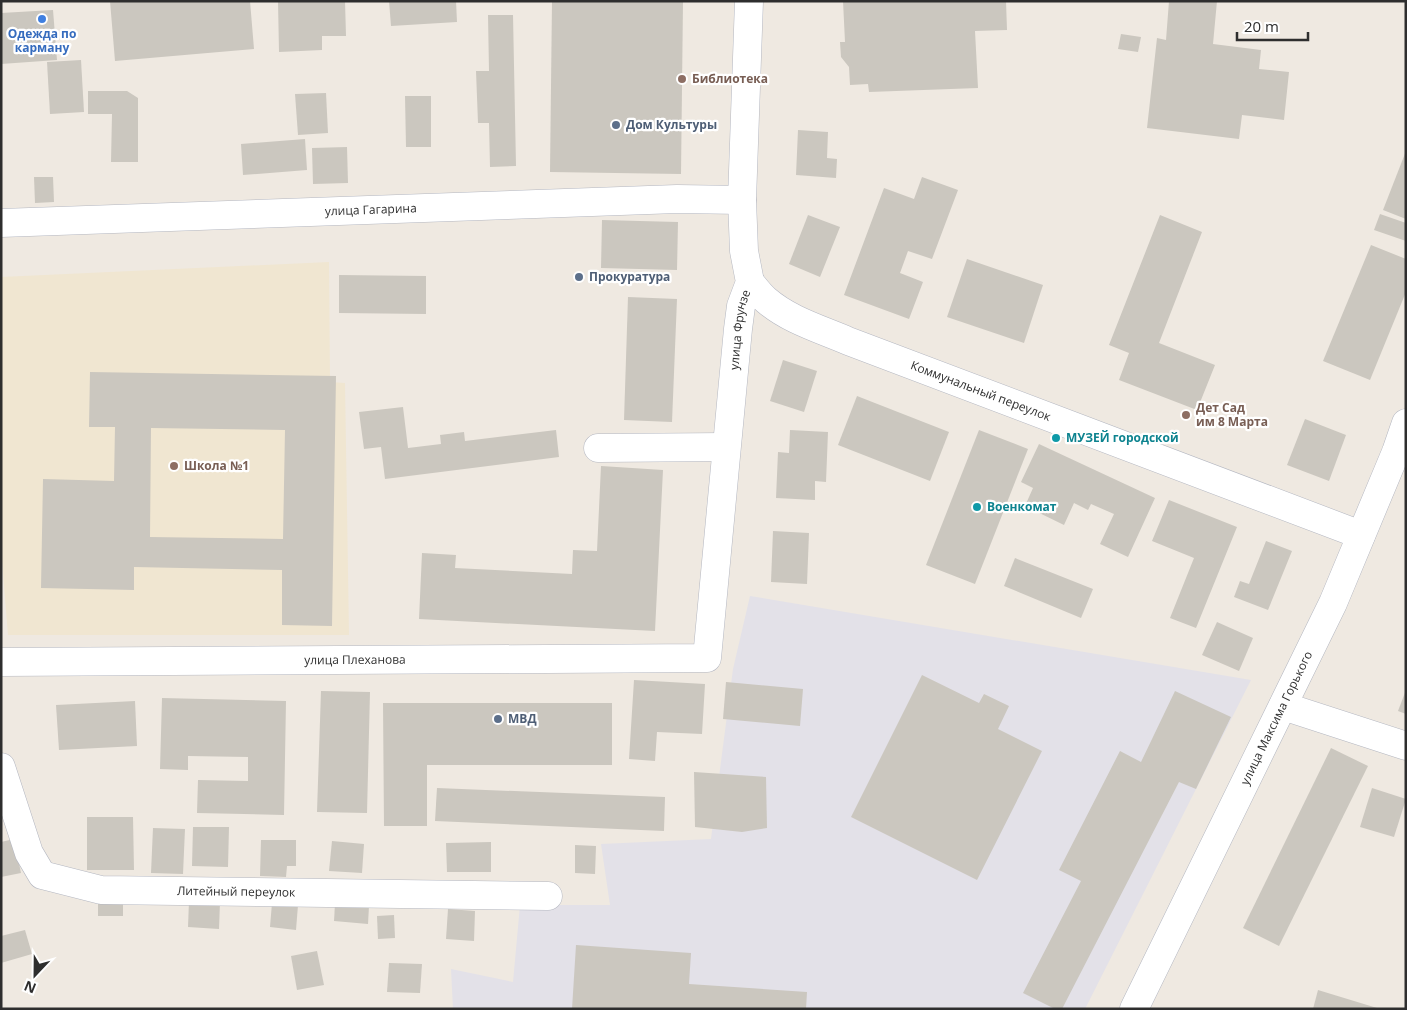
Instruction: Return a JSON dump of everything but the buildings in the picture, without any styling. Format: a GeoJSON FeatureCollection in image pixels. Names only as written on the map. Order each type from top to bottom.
{"type":"FeatureCollection","features":[{"type":"Feature","properties":{"kind":"street","name":"улица Фрунзе"},"geometry":{"type":"LineString","coordinates":[[707,658],[738,329],[741,306],[750,282],[744,251],[742,200],[749,1]]}},
{"type":"Feature","properties":{"kind":"street","name":"улица Гагарина"},"geometry":{"type":"LineString","coordinates":[[1,223],[657,200],[742,200]]}},
{"type":"Feature","properties":{"kind":"street","name":"Коммунальный переулок"},"geometry":{"type":"LineString","coordinates":[[750,282],[764,299],[779,310],[814,327],[1360,535]]}},
{"type":"Feature","properties":{"kind":"street","name":"улица Максима Горького"},"geometry":{"type":"LineString","coordinates":[[1134,1009],[1333,603],[1406,424]]}},
{"type":"Feature","properties":{"kind":"street"},"geometry":{"type":"LineString","coordinates":[[598,448],[726,447]]}},
{"type":"Feature","properties":{"kind":"street","name":"улица Плеханова"},"geometry":{"type":"LineString","coordinates":[[1,662],[707,658]]}},
{"type":"Feature","properties":{"kind":"street"},"geometry":{"type":"LineString","coordinates":[[1283,706],[1406,746]]}},
{"type":"Feature","properties":{"kind":"street","name":"Литейный переулок"},"geometry":{"type":"LineString","coordinates":[[1,767],[29,853],[42,875],[101,890],[548,896]]}},
{"type":"Feature","properties":{"kind":"shaded area","name":"Школа №1"},"geometry":{"type":"Polygon","coordinates":[[[329,262],[330,382],[345,383],[349,635],[8,635],[1,549],[1,277],[329,262]]]}},
{"type":"Feature","properties":{"kind":"shaded area"},"geometry":{"type":"Polygon","coordinates":[[[750,596],[1251,680],[1085,1009],[453,1009],[451,969],[513,982],[520,905],[610,905],[601,844],[711,839],[733,669],[750,596]]]}},
{"type":"Feature","properties":{"kind":"place","name":"Одежда по карману"},"geometry":{"type":"Point","coordinates":[42,19]}},
{"type":"Feature","properties":{"kind":"place","name":"Библиотека"},"geometry":{"type":"Point","coordinates":[682,79]}},
{"type":"Feature","properties":{"kind":"place","name":"Дом Культуры"},"geometry":{"type":"Point","coordinates":[616,125]}},
{"type":"Feature","properties":{"kind":"place","name":"Прокуратура"},"geometry":{"type":"Point","coordinates":[579,277]}},
{"type":"Feature","properties":{"kind":"place","name":"Дет Сад им 8 Марта"},"geometry":{"type":"Point","coordinates":[1186,415]}},
{"type":"Feature","properties":{"kind":"place","name":"МУЗЕЙ городской"},"geometry":{"type":"Point","coordinates":[1056,438]}},
{"type":"Feature","properties":{"kind":"place","name":"Школа №1"},"geometry":{"type":"Point","coordinates":[174,466]}},
{"type":"Feature","properties":{"kind":"place","name":"Военкомат"},"geometry":{"type":"Point","coordinates":[977,507]}},
{"type":"Feature","properties":{"kind":"place","name":"МВД"},"geometry":{"type":"Point","coordinates":[498,719]}}]}
